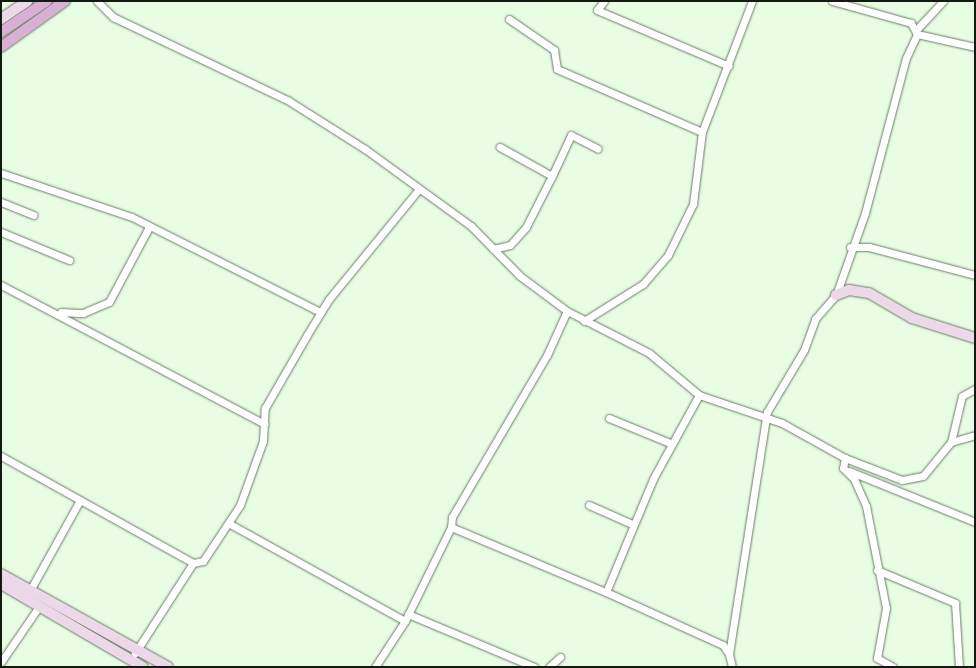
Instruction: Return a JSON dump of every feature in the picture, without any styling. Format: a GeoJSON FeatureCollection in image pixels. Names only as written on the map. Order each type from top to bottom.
{"type":"FeatureCollection","features":[{"type":"Feature","properties":{"kind":"main road"},"geometry":{"type":"LineString","coordinates":[[1,19],[28,1]]}},
{"type":"Feature","properties":{"kind":"main road"},"geometry":{"type":"LineString","coordinates":[[1,32],[47,1]]}},
{"type":"Feature","properties":{"kind":"main road"},"geometry":{"type":"LineString","coordinates":[[1,46],[65,1]]}},
{"type":"Feature","properties":{"kind":"main road"},"geometry":{"type":"LineString","coordinates":[[836,295],[849,290],[869,293],[912,318],[975,338]]}},
{"type":"Feature","properties":{"kind":"main road"},"geometry":{"type":"LineString","coordinates":[[1,574],[27,595],[38,608],[132,656],[156,665],[168,667]]}},
{"type":"Feature","properties":{"kind":"main road"},"geometry":{"type":"LineString","coordinates":[[1,584],[27,595],[132,656],[143,667]]}},
{"type":"Feature","properties":{"kind":"street"},"geometry":{"type":"LineString","coordinates":[[97,1],[112,17],[289,101],[471,226],[520,276],[567,311],[648,353],[699,396],[767,418],[845,458],[890,477],[913,479],[923,476],[951,442],[962,396],[975,389]]}},
{"type":"Feature","properties":{"kind":"street"},"geometry":{"type":"LineString","coordinates":[[604,1],[597,10],[729,66]]}},
{"type":"Feature","properties":{"kind":"street"},"geometry":{"type":"LineString","coordinates":[[584,321],[643,284],[668,255],[693,204],[702,132],[729,66],[752,1]]}},
{"type":"Feature","properties":{"kind":"street"},"geometry":{"type":"LineString","coordinates":[[832,1],[918,31],[975,47]]}},
{"type":"Feature","properties":{"kind":"street"},"geometry":{"type":"LineString","coordinates":[[729,654],[767,418],[776,394],[804,350],[815,319],[836,295],[850,247],[865,213],[897,85],[918,31],[943,1]]}},
{"type":"Feature","properties":{"kind":"street"},"geometry":{"type":"LineString","coordinates":[[509,18],[554,50],[557,70],[702,132]]}},
{"type":"Feature","properties":{"kind":"street"},"geometry":{"type":"LineString","coordinates":[[493,249],[510,246],[526,228],[571,134],[598,149]]}},
{"type":"Feature","properties":{"kind":"street"},"geometry":{"type":"LineString","coordinates":[[500,147],[552,176]]}},
{"type":"Feature","properties":{"kind":"street"},"geometry":{"type":"LineString","coordinates":[[1,173],[149,227],[320,312]]}},
{"type":"Feature","properties":{"kind":"street"},"geometry":{"type":"LineString","coordinates":[[1,456],[193,563],[203,562],[216,548],[240,505],[265,424],[265,408],[320,312],[419,189]]}},
{"type":"Feature","properties":{"kind":"street"},"geometry":{"type":"LineString","coordinates":[[1,202],[34,215]]}},
{"type":"Feature","properties":{"kind":"street"},"geometry":{"type":"LineString","coordinates":[[58,312],[83,313],[109,302],[149,227]]}},
{"type":"Feature","properties":{"kind":"street"},"geometry":{"type":"LineString","coordinates":[[1,232],[70,260]]}},
{"type":"Feature","properties":{"kind":"street"},"geometry":{"type":"LineString","coordinates":[[850,247],[869,247],[975,275]]}},
{"type":"Feature","properties":{"kind":"street"},"geometry":{"type":"LineString","coordinates":[[1,285],[58,312],[110,345],[265,424]]}},
{"type":"Feature","properties":{"kind":"street"},"geometry":{"type":"LineString","coordinates":[[375,667],[406,617],[451,527],[452,518],[547,355],[567,311]]}},
{"type":"Feature","properties":{"kind":"street"},"geometry":{"type":"LineString","coordinates":[[606,592],[632,524],[670,442],[699,396]]}},
{"type":"Feature","properties":{"kind":"street"},"geometry":{"type":"LineString","coordinates":[[609,418],[670,442]]}},
{"type":"Feature","properties":{"kind":"street"},"geometry":{"type":"LineString","coordinates":[[951,442],[975,435]]}},
{"type":"Feature","properties":{"kind":"street"},"geometry":{"type":"LineString","coordinates":[[845,458],[843,468],[849,471],[975,522]]}},
{"type":"Feature","properties":{"kind":"street"},"geometry":{"type":"LineString","coordinates":[[849,471],[866,506],[877,570],[886,608],[877,658],[893,667]]}},
{"type":"Feature","properties":{"kind":"street"},"geometry":{"type":"LineString","coordinates":[[27,595],[80,500]]}},
{"type":"Feature","properties":{"kind":"street"},"geometry":{"type":"LineString","coordinates":[[588,505],[632,524]]}},
{"type":"Feature","properties":{"kind":"street"},"geometry":{"type":"LineString","coordinates":[[230,524],[406,617],[534,667]]}},
{"type":"Feature","properties":{"kind":"street"},"geometry":{"type":"LineString","coordinates":[[451,527],[606,592],[723,645],[729,654],[732,667]]}},
{"type":"Feature","properties":{"kind":"street"},"geometry":{"type":"LineString","coordinates":[[132,656],[193,563]]}},
{"type":"Feature","properties":{"kind":"street"},"geometry":{"type":"LineString","coordinates":[[877,570],[955,603],[959,667]]}},
{"type":"Feature","properties":{"kind":"street"},"geometry":{"type":"LineString","coordinates":[[1,662],[38,608]]}},
{"type":"Feature","properties":{"kind":"street"},"geometry":{"type":"LineString","coordinates":[[550,667],[560,657]]}}]}
